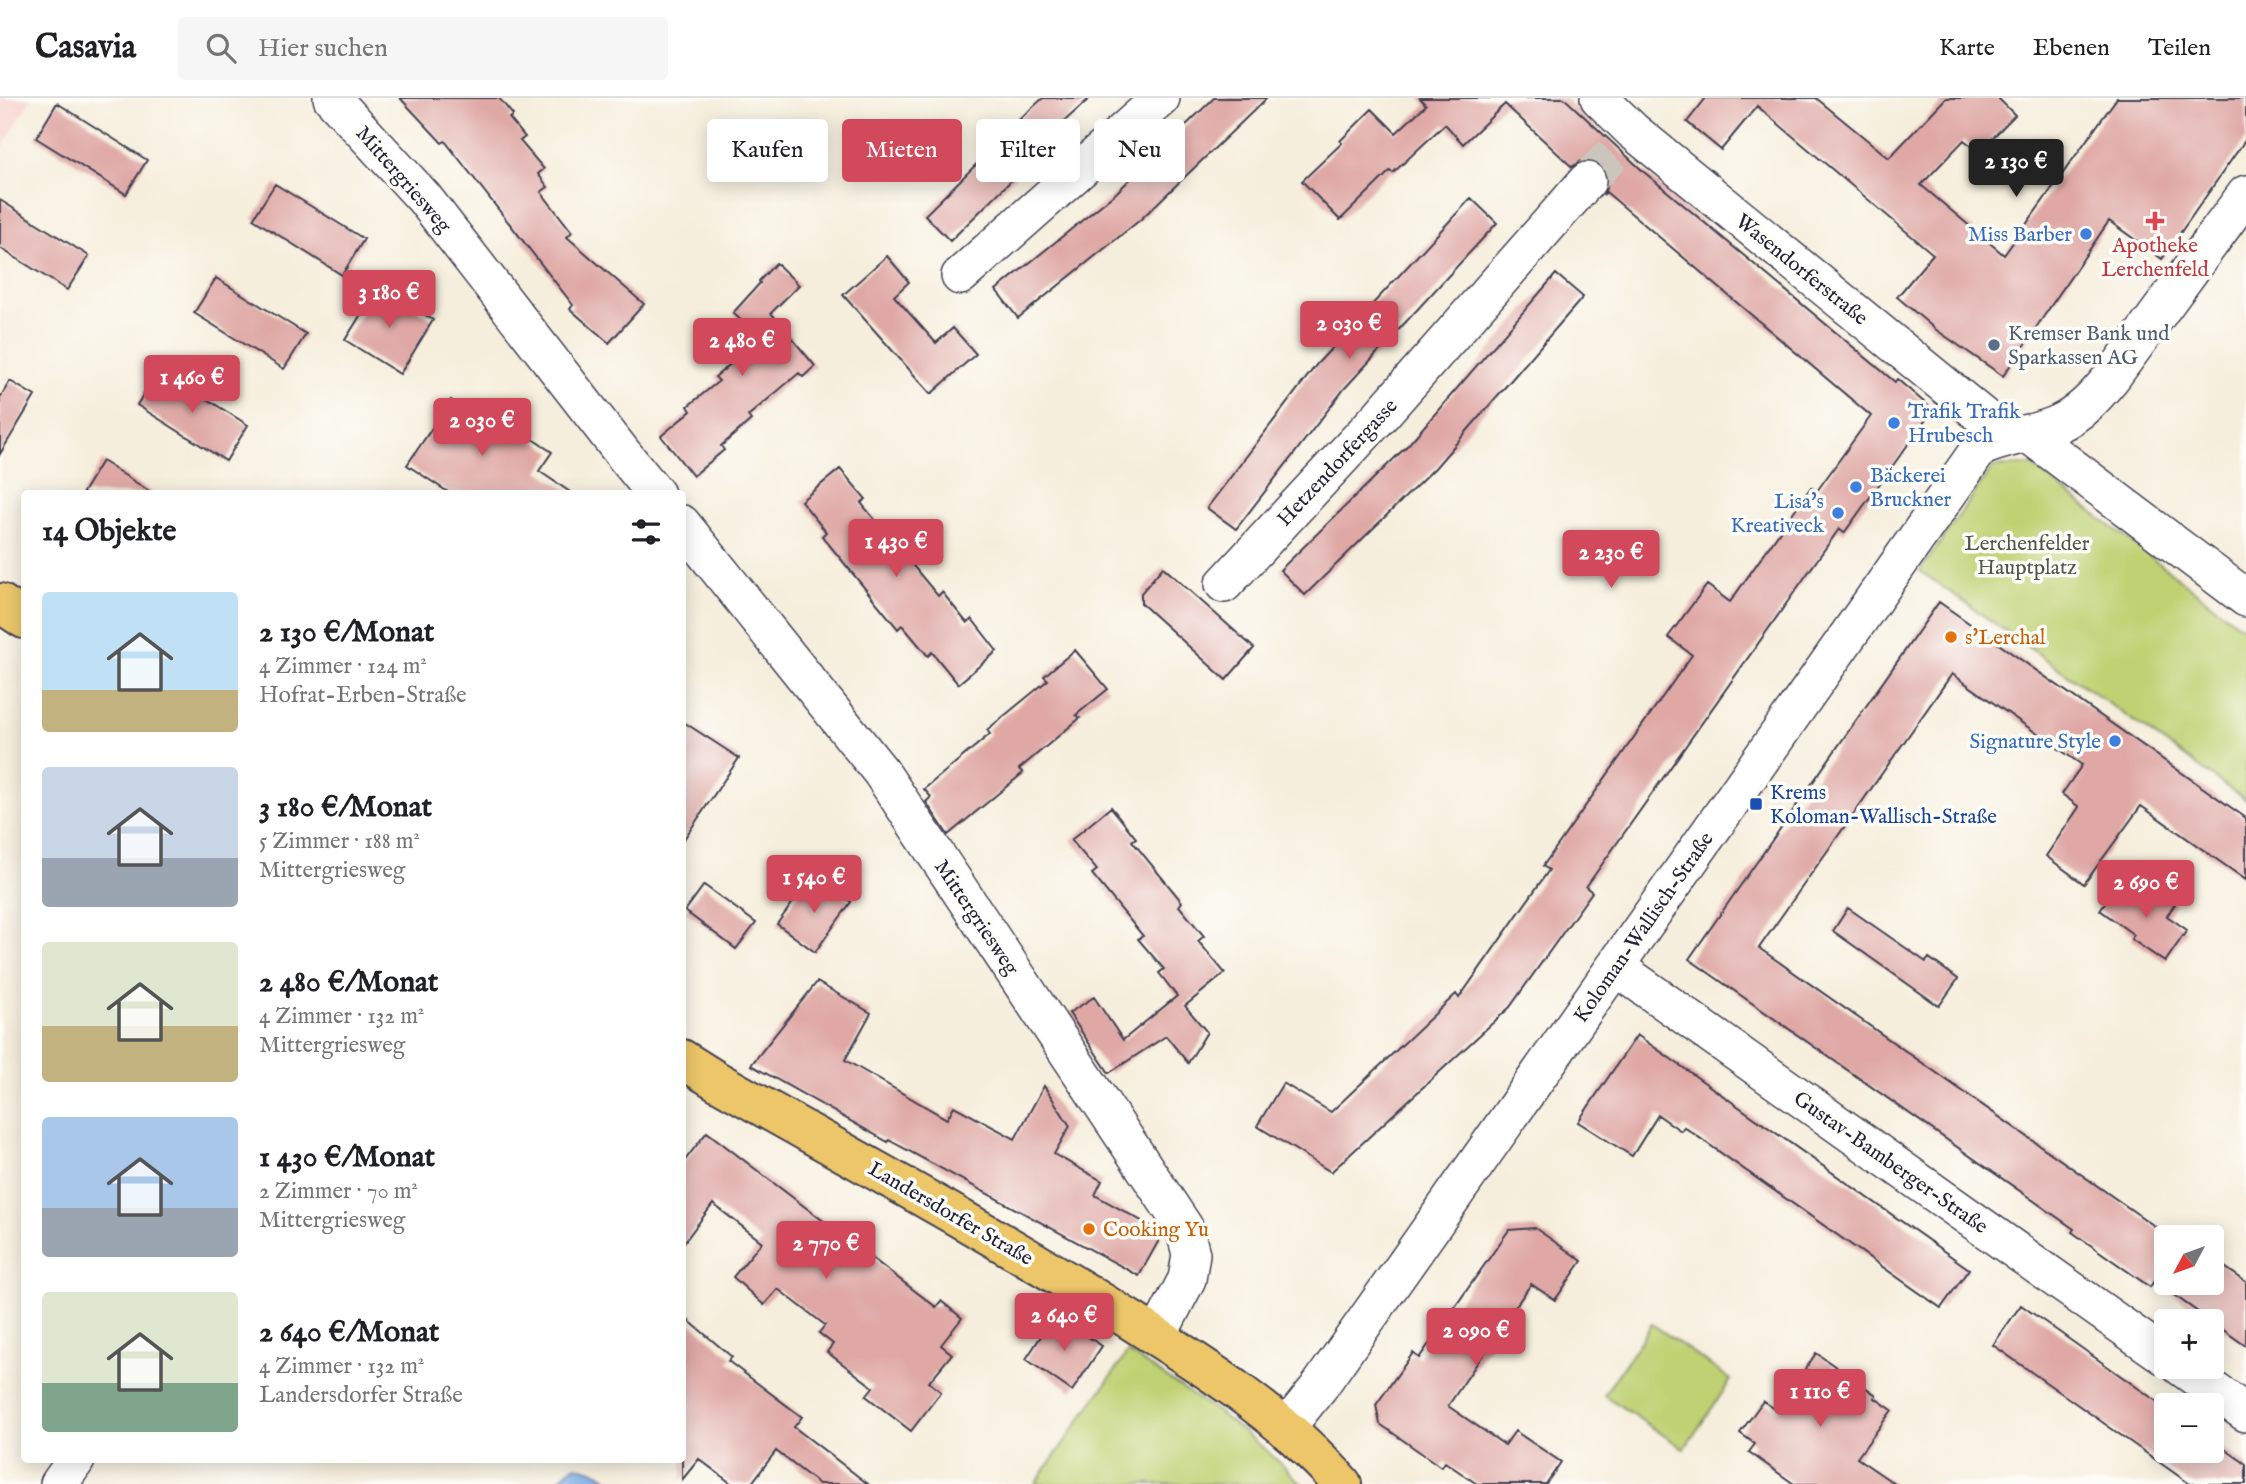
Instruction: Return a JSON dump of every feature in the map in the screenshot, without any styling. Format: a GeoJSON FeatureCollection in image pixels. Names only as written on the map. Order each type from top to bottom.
{"type":"FeatureCollection","features":[{"type":"Feature","properties":{"kind":"main road"},"geometry":{"type":"LineString","coordinates":[[0,603],[21,617]]}},
{"type":"Feature","properties":{"kind":"main road","name":"Landersdorfer Straße"},"geometry":{"type":"LineString","coordinates":[[686,1062],[1033,1260],[1157,1337],[1286,1428],[1342,1484]]}},
{"type":"Feature","properties":{"kind":"street","name":"Mittergriesweg"},"geometry":{"type":"LineString","coordinates":[[332,98],[424,198],[653,490]]}},
{"type":"Feature","properties":{"kind":"street"},"geometry":{"type":"LineString","coordinates":[[960,276],[1161,98]]}},
{"type":"Feature","properties":{"kind":"street","name":"Wasendorferstraße"},"geometry":{"type":"LineString","coordinates":[[1599,98],[1625,139],[2017,435]]}},
{"type":"Feature","properties":{"kind":"street","name":"Hetzendorfergasse"},"geometry":{"type":"LineString","coordinates":[[1224,584],[1381,415],[1587,181]]}},
{"type":"Feature","properties":{"kind":"street","name":"Koloman-Wallisch-Straße"},"geometry":{"type":"LineString","coordinates":[[1286,1428],[1318,1387],[1616,967],[1969,462],[1980,448],[2058,424],[2087,405],[2111,378],[2246,194]]}},
{"type":"Feature","properties":{"kind":"street"},"geometry":{"type":"LineString","coordinates":[[2017,435],[2246,598]]}},
{"type":"Feature","properties":{"kind":"street","name":"Mittergriesweg"},"geometry":{"type":"LineString","coordinates":[[686,529],[881,772],[1184,1227],[1191,1254],[1187,1279],[1157,1337]]}},
{"type":"Feature","properties":{"kind":"street","name":"Gustav-Bamberger-Straße"},"geometry":{"type":"LineString","coordinates":[[1616,967],[2154,1348]]}},
{"type":"Feature","properties":{"kind":"street"},"geometry":{"type":"LineString","coordinates":[[2198,1379],[2246,1413]]}},
{"type":"Feature","properties":{"kind":"street"},"geometry":{"type":"LineString","coordinates":[[59,1484],[74,1463]]}},
{"type":"Feature","properties":{"kind":"shaded area"},"geometry":{"type":"Polygon","coordinates":[[[0,98],[32,98],[0,151],[0,98]]]}},
{"type":"Feature","properties":{"kind":"green space","name":"Lerchenfelder Hauptplatz"},"geometry":{"type":"Polygon","coordinates":[[[2031,465],[2246,630],[2246,800],[1920,571],[1993,467],[2031,465]]]}},
{"type":"Feature","properties":{"kind":"green space"},"geometry":{"type":"Polygon","coordinates":[[[1652,1324],[1731,1380],[1684,1449],[1604,1395],[1652,1324]]]}},
{"type":"Feature","properties":{"kind":"green space"},"geometry":{"type":"Polygon","coordinates":[[[1128,1352],[1219,1413],[1266,1450],[1302,1484],[1035,1484],[1128,1352]]]}},
{"type":"Feature","properties":{"kind":"water"},"geometry":{"type":"Polygon","coordinates":[[[574,1466],[596,1471],[614,1484],[553,1484],[574,1466]]]}},
{"type":"Feature","properties":{"kind":"building"},"geometry":{"type":"Polygon","coordinates":[[[400,98],[499,98],[513,115],[509,118],[525,137],[520,141],[544,169],[538,174],[548,187],[541,192],[572,232],[567,237],[644,304],[609,343],[570,309],[573,305],[445,141],[442,143],[400,98]]]}},
{"type":"Feature","properties":{"kind":"building"},"geometry":{"type":"Polygon","coordinates":[[[1043,98],[1090,98],[1067,119],[1020,119],[1043,98]]]}},
{"type":"Feature","properties":{"kind":"building"},"geometry":{"type":"Polygon","coordinates":[[[1214,98],[1267,98],[1185,177],[1185,126],[1214,98]]]}},
{"type":"Feature","properties":{"kind":"building"},"geometry":{"type":"Polygon","coordinates":[[[1420,98],[1564,98],[1644,172],[1895,382],[1897,379],[1933,410],[1844,533],[1839,529],[1586,887],[1592,892],[1510,1007],[1331,1172],[1257,1126],[1283,1083],[1331,1112],[1456,994],[1459,998],[1549,870],[1543,866],[1692,655],[1668,637],[1707,585],[1730,602],[1811,487],[1817,491],[1871,416],[1606,192],[1603,195],[1608,184],[1607,175],[1600,165],[1590,160],[1581,161],[1572,167],[1505,104],[1463,144],[1445,124],[1393,173],[1390,171],[1340,220],[1302,181],[1342,143],[1340,141],[1372,109],[1396,133],[1426,105],[1420,98]]]}},
{"type":"Feature","properties":{"kind":"building"},"geometry":{"type":"Polygon","coordinates":[[[1706,98],[1816,98],[1889,158],[1946,98],[1998,98],[2015,115],[1979,152],[1964,140],[1921,185],[2004,255],[2117,98],[2246,98],[2246,139],[2162,259],[2109,221],[2003,376],[1935,329],[1897,297],[1933,254],[1757,106],[1721,150],[1687,122],[1706,98]]]}},
{"type":"Feature","properties":{"kind":"building"},"geometry":{"type":"Polygon","coordinates":[[[57,103],[147,160],[126,194],[36,138],[57,103]]]}},
{"type":"Feature","properties":{"kind":"building"},"geometry":{"type":"Polygon","coordinates":[[[976,165],[976,182],[1010,182],[950,241],[925,215],[958,182],[962,182],[962,178],[976,165]]]}},
{"type":"Feature","properties":{"kind":"building"},"geometry":{"type":"Polygon","coordinates":[[[1127,182],[1180,182],[1140,220],[1018,318],[996,290],[1127,182]]]}},
{"type":"Feature","properties":{"kind":"building"},"geometry":{"type":"Polygon","coordinates":[[[275,184],[364,239],[342,275],[253,219],[275,184]]]}},
{"type":"Feature","properties":{"kind":"building"},"geometry":{"type":"Polygon","coordinates":[[[1471,198],[1497,223],[1345,388],[1236,529],[1207,508],[1317,364],[1471,198]]]}},
{"type":"Feature","properties":{"kind":"building"},"geometry":{"type":"Polygon","coordinates":[[[0,200],[89,256],[67,290],[0,248],[0,200]]]}},
{"type":"Feature","properties":{"kind":"building"},"geometry":{"type":"Polygon","coordinates":[[[887,256],[909,282],[894,296],[936,343],[953,328],[976,354],[931,394],[843,295],[887,256]]]}},
{"type":"Feature","properties":{"kind":"building"},"geometry":{"type":"Polygon","coordinates":[[[776,263],[799,285],[771,313],[815,366],[803,377],[799,373],[748,416],[751,420],[721,446],[724,450],[693,476],[661,436],[691,411],[688,406],[719,381],[715,377],[747,350],[744,345],[757,335],[733,313],[776,263]]]}},
{"type":"Feature","properties":{"kind":"building"},"geometry":{"type":"Polygon","coordinates":[[[1556,274],[1583,297],[1435,468],[1305,595],[1280,570],[1408,445],[1556,274]]]}},
{"type":"Feature","properties":{"kind":"building"},"geometry":{"type":"Polygon","coordinates":[[[216,278],[306,334],[284,369],[194,313],[216,278]]]}},
{"type":"Feature","properties":{"kind":"building"},"geometry":{"type":"Polygon","coordinates":[[[379,286],[433,320],[400,374],[345,340],[379,286]]]}},
{"type":"Feature","properties":{"kind":"building"},"geometry":{"type":"Polygon","coordinates":[[[159,369],[248,425],[226,461],[137,405],[159,369]]]}},
{"type":"Feature","properties":{"kind":"building"},"geometry":{"type":"Polygon","coordinates":[[[10,381],[35,396],[0,454],[0,398],[10,381]]]}},
{"type":"Feature","properties":{"kind":"building"},"geometry":{"type":"Polygon","coordinates":[[[451,400],[501,434],[508,423],[552,452],[539,471],[567,490],[445,490],[407,465],[451,400]]]}},
{"type":"Feature","properties":{"kind":"building"},"geometry":{"type":"Polygon","coordinates":[[[102,461],[148,490],[84,490],[102,461]]]}},
{"type":"Feature","properties":{"kind":"building"},"geometry":{"type":"Polygon","coordinates":[[[840,469],[866,499],[861,503],[938,596],[942,592],[967,623],[972,619],[997,651],[958,684],[932,652],[928,656],[902,625],[898,629],[822,536],[826,532],[801,501],[840,469]]]}},
{"type":"Feature","properties":{"kind":"building"},"geometry":{"type":"Polygon","coordinates":[[[1163,567],[1254,648],[1226,680],[1141,603],[1141,593],[1163,567]]]}},
{"type":"Feature","properties":{"kind":"building"},"geometry":{"type":"Polygon","coordinates":[[[1939,602],[2246,818],[2246,880],[2141,806],[2084,884],[2046,856],[2079,807],[2062,794],[2082,765],[1952,674],[1759,948],[2154,1226],[2154,1281],[2150,1287],[2072,1232],[2074,1229],[1689,959],[1939,602]]]}},
{"type":"Feature","properties":{"kind":"building"},"geometry":{"type":"Polygon","coordinates":[[[1075,650],[1108,689],[1076,715],[1080,718],[1019,769],[1023,773],[948,835],[926,802],[931,797],[924,789],[990,734],[987,730],[1048,680],[1044,676],[1075,650]]]}},
{"type":"Feature","properties":{"kind":"building"},"geometry":{"type":"Polygon","coordinates":[[[686,724],[739,758],[686,836],[686,724]]]}},
{"type":"Feature","properties":{"kind":"building"},"geometry":{"type":"Polygon","coordinates":[[[1111,807],[1136,838],[1132,841],[1182,902],[1179,906],[1204,936],[1198,941],[1225,973],[1185,1006],[1207,1032],[1188,1063],[1166,1036],[1109,1073],[1069,1013],[1094,997],[1123,1040],[1177,996],[1159,973],[1164,969],[1138,939],[1143,936],[1092,874],[1097,870],[1071,840],[1111,807]]]}},
{"type":"Feature","properties":{"kind":"building"},"geometry":{"type":"Polygon","coordinates":[[[827,884],[851,902],[815,952],[777,924],[806,885],[819,895],[827,884]]]}},
{"type":"Feature","properties":{"kind":"building"},"geometry":{"type":"Polygon","coordinates":[[[704,885],[756,923],[736,949],[686,910],[704,885]]]}},
{"type":"Feature","properties":{"kind":"building"},"geometry":{"type":"Polygon","coordinates":[[[2117,885],[2138,899],[2148,885],[2175,904],[2167,916],[2187,930],[2165,962],[2131,939],[2134,935],[2100,910],[2117,885]]]}},
{"type":"Feature","properties":{"kind":"building"},"geometry":{"type":"Polygon","coordinates":[[[1848,908],[1926,962],[1929,958],[1958,979],[1939,1006],[1833,931],[1848,908]]]}},
{"type":"Feature","properties":{"kind":"building"},"geometry":{"type":"Polygon","coordinates":[[[817,982],[871,1013],[845,1060],[947,1119],[954,1106],[1015,1139],[1044,1086],[1070,1126],[1054,1154],[1102,1181],[1095,1195],[1163,1233],[1139,1276],[889,1140],[888,1142],[751,1065],[817,982]]]}},
{"type":"Feature","properties":{"kind":"building"},"geometry":{"type":"Polygon","coordinates":[[[1637,1035],[1969,1269],[1941,1308],[1684,1127],[1681,1131],[1658,1115],[1632,1156],[1578,1122],[1637,1035]]]}},
{"type":"Feature","properties":{"kind":"building"},"geometry":{"type":"Polygon","coordinates":[[[707,1132],[936,1307],[941,1301],[962,1318],[941,1345],[952,1354],[929,1382],[941,1392],[911,1431],[866,1396],[873,1387],[827,1352],[833,1344],[819,1333],[825,1325],[778,1289],[764,1305],[733,1277],[762,1242],[713,1204],[686,1240],[686,1159],[707,1132]]]}},
{"type":"Feature","properties":{"kind":"building"},"geometry":{"type":"Polygon","coordinates":[[[1535,1228],[1582,1261],[1555,1300],[1531,1284],[1448,1406],[1505,1445],[1515,1431],[1561,1462],[1546,1484],[1477,1484],[1445,1462],[1441,1467],[1380,1424],[1376,1405],[1413,1353],[1419,1358],[1509,1230],[1535,1228]]]}},
{"type":"Feature","properties":{"kind":"building"},"geometry":{"type":"Polygon","coordinates":[[[2224,1266],[2246,1282],[2246,1346],[2224,1330],[2224,1309],[2194,1309],[2174,1295],[2224,1295],[2224,1266]]]}},
{"type":"Feature","properties":{"kind":"building"},"geometry":{"type":"Polygon","coordinates":[[[2021,1305],[2154,1399],[2154,1459],[1993,1345],[2021,1305]]]}},
{"type":"Feature","properties":{"kind":"building"},"geometry":{"type":"Polygon","coordinates":[[[1055,1315],[1102,1346],[1072,1391],[1026,1359],[1055,1315]]]}},
{"type":"Feature","properties":{"kind":"building"},"geometry":{"type":"Polygon","coordinates":[[[686,1318],[732,1357],[728,1361],[802,1417],[794,1427],[868,1484],[819,1484],[776,1451],[751,1484],[732,1484],[699,1459],[682,1480],[682,1463],[686,1463],[686,1318]]]}},
{"type":"Feature","properties":{"kind":"building"},"geometry":{"type":"Polygon","coordinates":[[[1816,1353],[1876,1395],[1875,1398],[1892,1410],[1857,1458],[1895,1484],[1794,1484],[1749,1452],[1755,1444],[1740,1433],[1763,1401],[1778,1411],[1816,1353]]]}},
{"type":"Feature","properties":{"kind":"building"},"geometry":{"type":"Polygon","coordinates":[[[2224,1448],[2246,1464],[2246,1484],[2190,1484],[2160,1463],[2224,1463],[2224,1448]]]}},
{"type":"Feature","properties":{"kind":"tunnel"},"geometry":{"type":"LineString","coordinates":[[1587,181],[1618,148]]}},
{"type":"Feature","properties":{"kind":"place","name":"Apotheke Lerchenfeld"},"geometry":{"type":"Point","coordinates":[2155,221]}},
{"type":"Feature","properties":{"kind":"place","name":"Miss Barber"},"geometry":{"type":"Point","coordinates":[2086,234]}},
{"type":"Feature","properties":{"kind":"place","name":"Kremser Bank und Sparkassen AG"},"geometry":{"type":"Point","coordinates":[1994,345]}},
{"type":"Feature","properties":{"kind":"place","name":"Trafik Trafik Hrubesch"},"geometry":{"type":"Point","coordinates":[1894,423]}},
{"type":"Feature","properties":{"kind":"place","name":"Bäckerei Bruckner"},"geometry":{"type":"Point","coordinates":[1856,487]}},
{"type":"Feature","properties":{"kind":"place","name":"Lisa's Kreativeck"},"geometry":{"type":"Point","coordinates":[1838,513]}},
{"type":"Feature","properties":{"kind":"place","name":"s'Lerchal"},"geometry":{"type":"Point","coordinates":[1951,637]}},
{"type":"Feature","properties":{"kind":"place","name":"Signature Style"},"geometry":{"type":"Point","coordinates":[2115,741]}},
{"type":"Feature","properties":{"kind":"place","name":"Krems Koloman-Wallisch-Straße"},"geometry":{"type":"Point","coordinates":[1756,804]}},
{"type":"Feature","properties":{"kind":"place","name":"Cooking Yu"},"geometry":{"type":"Point","coordinates":[1089,1229]}}]}
